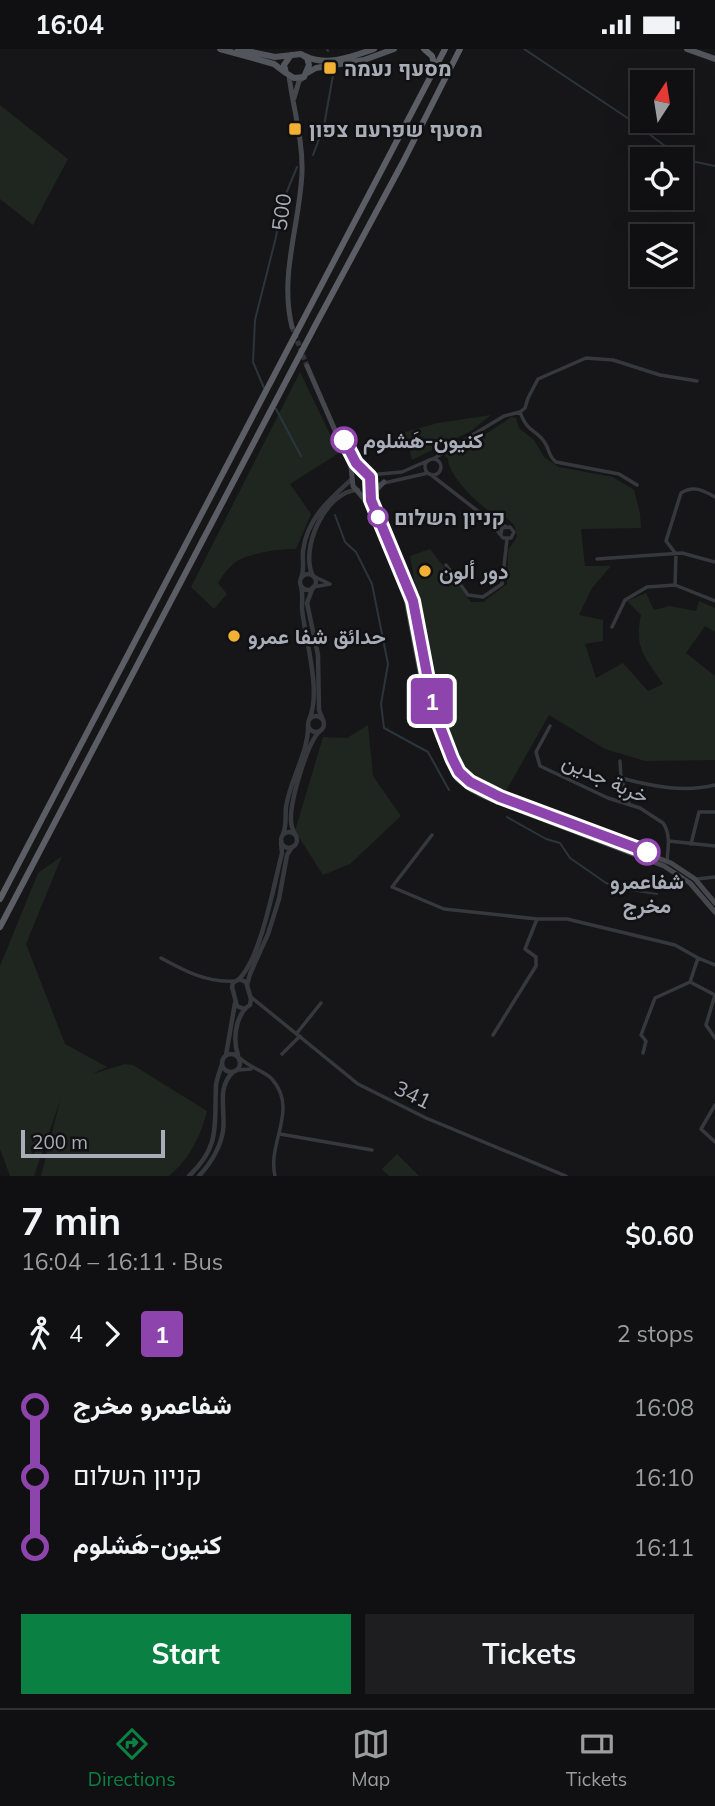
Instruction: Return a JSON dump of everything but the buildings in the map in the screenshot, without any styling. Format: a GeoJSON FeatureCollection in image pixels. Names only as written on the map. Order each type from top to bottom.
{"type":"FeatureCollection","features":[{"type":"Feature","properties":{"kind":"highway"},"geometry":{"type":"LineString","coordinates":[[424,49],[434,59],[434,72]]}},
{"type":"Feature","properties":{"kind":"highway"},"geometry":{"type":"LineString","coordinates":[[0,899],[445,49]]}},
{"type":"Feature","properties":{"kind":"highway"},"geometry":{"type":"LineString","coordinates":[[1,926],[303,348],[403,163],[458,49]]}},
{"type":"Feature","properties":{"kind":"main road"},"geometry":{"type":"LineString","coordinates":[[220,49],[274,64],[294,78],[306,75]]}},
{"type":"Feature","properties":{"kind":"main road"},"geometry":{"type":"LineString","coordinates":[[237,49],[275,57],[297,53],[322,61],[374,49]]}},
{"type":"Feature","properties":{"kind":"main road"},"geometry":{"type":"LineString","coordinates":[[293,101],[299,81],[316,68],[364,60],[394,49]]}},
{"type":"Feature","properties":{"kind":"main road"},"geometry":{"type":"LineString","coordinates":[[687,49],[715,59]]}},
{"type":"Feature","properties":{"kind":"main road"},"geometry":{"type":"LineString","coordinates":[[287,74],[284,65],[290,55]]}},
{"type":"Feature","properties":{"kind":"main road"},"geometry":{"type":"LineString","coordinates":[[304,56],[309,65],[306,75]]}},
{"type":"Feature","properties":{"kind":"main road","name":"500"},"geometry":{"type":"LineString","coordinates":[[287,74],[302,170],[287,282],[292,327]]}},
{"type":"Feature","properties":{"kind":"main road"},"geometry":{"type":"LineString","coordinates":[[307,366],[351,467],[353,486],[365,500],[406,599],[430,718],[457,779],[485,797],[637,854],[674,871],[690,883],[715,912]]}},
{"type":"Feature","properties":{"kind":"main road"},"geometry":{"type":"LineString","coordinates":[[321,399],[356,463],[371,480],[373,505],[416,612],[434,711],[459,772],[477,786],[500,797],[667,861],[695,879],[715,903]]}},
{"type":"Feature","properties":{"kind":"main road"},"geometry":{"type":"LineString","coordinates":[[353,478],[359,473],[366,474]]}},
{"type":"Feature","properties":{"kind":"main road"},"geometry":{"type":"LineString","coordinates":[[373,505],[374,491],[384,482]]}},
{"type":"Feature","properties":{"kind":"main road"},"geometry":{"type":"LineString","coordinates":[[358,490],[364,491],[370,487]]}},
{"type":"Feature","properties":{"kind":"street"},"geometry":{"type":"LineString","coordinates":[[366,474],[402,472],[433,459],[504,416],[520,412],[525,408],[527,398],[538,379],[586,358],[613,360],[660,375],[697,381]]}},
{"type":"Feature","properties":{"kind":"street"},"geometry":{"type":"LineString","coordinates":[[520,412],[527,428],[545,443],[550,457],[556,463],[619,474],[637,485]]}},
{"type":"Feature","properties":{"kind":"street"},"geometry":{"type":"LineString","coordinates":[[433,459],[440,463],[440,471],[450,487]]}},
{"type":"Feature","properties":{"kind":"street"},"geometry":{"type":"LineString","coordinates":[[427,461],[425,468],[429,474],[450,487],[507,539]]}},
{"type":"Feature","properties":{"kind":"street"},"geometry":{"type":"LineString","coordinates":[[370,487],[440,471]]}},
{"type":"Feature","properties":{"kind":"street"},"geometry":{"type":"LineString","coordinates":[[265,1008],[239,1007],[232,986],[245,972],[267,916],[283,850],[281,843],[286,826],[287,802],[308,737],[313,710],[312,665],[302,609],[304,543],[315,517],[330,498],[353,478]]}},
{"type":"Feature","properties":{"kind":"street"},"geometry":{"type":"LineString","coordinates":[[675,585],[676,554],[666,541],[681,493],[688,488],[699,488],[715,497]]}},
{"type":"Feature","properties":{"kind":"street"},"geometry":{"type":"LineString","coordinates":[[199,1176],[212,1161],[220,1141],[223,1087],[227,1078],[241,1064],[235,1044],[239,1017],[251,1001],[247,985],[279,899],[286,860],[296,843],[291,826],[291,811],[311,743],[324,725],[319,710],[316,643],[308,606],[308,596],[316,580],[309,567],[308,555],[320,520],[343,493],[358,490]]}},
{"type":"Feature","properties":{"kind":"street"},"geometry":{"type":"LineString","coordinates":[[488,519],[510,527],[514,532],[513,537],[507,539]]}},
{"type":"Feature","properties":{"kind":"street"},"geometry":{"type":"LineString","coordinates":[[501,534],[506,526]]}},
{"type":"Feature","properties":{"kind":"street"},"geometry":{"type":"LineString","coordinates":[[446,565],[468,595],[483,597],[502,584],[507,539]]}},
{"type":"Feature","properties":{"kind":"street"},"geometry":{"type":"LineString","coordinates":[[597,559],[676,554],[694,555],[715,562]]}},
{"type":"Feature","properties":{"kind":"street"},"geometry":{"type":"LineString","coordinates":[[301,578],[306,574],[330,584],[308,589],[301,586]]}},
{"type":"Feature","properties":{"kind":"street"},"geometry":{"type":"LineString","coordinates":[[612,627],[625,600],[647,587],[675,585],[715,601]]}},
{"type":"Feature","properties":{"kind":"street"},"geometry":{"type":"LineString","coordinates":[[309,723],[317,716],[323,720]]}},
{"type":"Feature","properties":{"kind":"street"},"geometry":{"type":"LineString","coordinates":[[309,723],[311,730],[320,731]]}},
{"type":"Feature","properties":{"kind":"street","name":"خربة جدين"},"geometry":{"type":"LineString","coordinates":[[550,726],[536,753],[540,766],[608,798],[629,803],[663,823],[669,841]]}},
{"type":"Feature","properties":{"kind":"street"},"geometry":{"type":"LineString","coordinates":[[620,761],[621,778],[629,803]]}},
{"type":"Feature","properties":{"kind":"street"},"geometry":{"type":"LineString","coordinates":[[621,778],[645,785],[683,789],[715,785]]}},
{"type":"Feature","properties":{"kind":"street"},"geometry":{"type":"LineString","coordinates":[[691,844],[697,813],[702,810],[715,812]]}},
{"type":"Feature","properties":{"kind":"street"},"geometry":{"type":"LineString","coordinates":[[283,834],[289,832],[296,836]]}},
{"type":"Feature","properties":{"kind":"street"},"geometry":{"type":"LineString","coordinates":[[432,835],[392,887],[444,909],[537,919],[566,919],[675,945],[715,965]]}},
{"type":"Feature","properties":{"kind":"street"},"geometry":{"type":"LineString","coordinates":[[667,861],[669,841],[715,846]]}},
{"type":"Feature","properties":{"kind":"street"},"geometry":{"type":"LineString","coordinates":[[281,843],[292,847]]}},
{"type":"Feature","properties":{"kind":"street"},"geometry":{"type":"LineString","coordinates":[[695,879],[715,877]]}},
{"type":"Feature","properties":{"kind":"street"},"geometry":{"type":"LineString","coordinates":[[493,1035],[536,966],[536,957],[525,949],[537,919]]}},
{"type":"Feature","properties":{"kind":"street"},"geometry":{"type":"LineString","coordinates":[[161,958],[192,974],[220,981],[245,981],[247,985]]}},
{"type":"Feature","properties":{"kind":"street"},"geometry":{"type":"LineString","coordinates":[[643,1053],[646,1041],[640,1035],[655,998],[690,982],[698,958]]}},
{"type":"Feature","properties":{"kind":"street"},"geometry":{"type":"LineString","coordinates":[[220,981],[233,991]]}},
{"type":"Feature","properties":{"kind":"street"},"geometry":{"type":"LineString","coordinates":[[690,982],[715,995],[706,1025],[715,1038]]}},
{"type":"Feature","properties":{"kind":"street","name":"341"},"geometry":{"type":"LineString","coordinates":[[249,995],[358,1084],[426,1118],[566,1176]]}},
{"type":"Feature","properties":{"kind":"street"},"geometry":{"type":"LineString","coordinates":[[189,1176],[202,1163],[213,1142],[217,1119],[217,1082],[226,1055],[236,1002]]}},
{"type":"Feature","properties":{"kind":"street"},"geometry":{"type":"LineString","coordinates":[[282,1054],[321,1003]]}},
{"type":"Feature","properties":{"kind":"street"},"geometry":{"type":"LineString","coordinates":[[226,1055],[232,1053],[253,1069],[270,1076],[284,1101],[284,1116],[274,1154],[273,1176]]}},
{"type":"Feature","properties":{"kind":"street"},"geometry":{"type":"LineString","coordinates":[[222,1064],[227,1071],[253,1069]]}},
{"type":"Feature","properties":{"kind":"street"},"geometry":{"type":"LineString","coordinates":[[715,1105],[701,1129],[715,1142]]}},
{"type":"Feature","properties":{"kind":"street"},"geometry":{"type":"LineString","coordinates":[[279,1134],[372,1150]]}},
{"type":"Feature","properties":{"kind":"shaded area"},"geometry":{"type":"Polygon","coordinates":[[[0,105],[68,159],[33,225],[0,199],[0,105]]]}},
{"type":"Feature","properties":{"kind":"shaded area"},"geometry":{"type":"Polygon","coordinates":[[[300,372],[339,453],[290,484],[311,514],[296,549],[261,553],[234,563],[218,583],[227,594],[214,609],[191,587],[300,372]]]}},
{"type":"Feature","properties":{"kind":"shaded area"},"geometry":{"type":"Polygon","coordinates":[[[491,415],[471,431],[412,460],[405,432],[438,423],[491,415]]]}},
{"type":"Feature","properties":{"kind":"shaded area"},"geometry":{"type":"Polygon","coordinates":[[[511,417],[516,418],[519,428],[534,440],[544,457],[559,467],[613,477],[634,490],[641,528],[581,529],[585,566],[611,566],[592,588],[579,615],[603,620],[603,641],[585,644],[596,678],[623,663],[648,691],[663,684],[640,645],[641,615],[627,601],[646,593],[654,610],[670,606],[696,611],[699,601],[715,608],[715,632],[705,626],[686,653],[715,676],[715,760],[645,761],[605,749],[549,715],[506,791],[474,776],[454,754],[448,739],[423,628],[410,556],[430,549],[471,602],[483,602],[507,584],[508,550],[517,537],[515,527],[508,519],[490,512],[466,491],[442,453],[489,432],[511,417]]]}},
{"type":"Feature","properties":{"kind":"shaded area"},"geometry":{"type":"Polygon","coordinates":[[[368,725],[373,776],[401,816],[350,864],[323,875],[295,831],[323,737],[347,738],[368,725]]]}},
{"type":"Feature","properties":{"kind":"shaded area"},"geometry":{"type":"Polygon","coordinates":[[[62,856],[26,944],[65,1044],[107,1067],[92,1074],[125,1064],[133,1065],[207,1111],[193,1147],[169,1176],[41,1176],[60,1101],[34,1176],[10,1176],[0,1149],[0,966],[38,873],[62,856]]]}},
{"type":"Feature","properties":{"kind":"shaded area"},"geometry":{"type":"Polygon","coordinates":[[[397,1154],[419,1176],[389,1176],[382,1169],[397,1154]]]}},
{"type":"Feature","properties":{"kind":"waterway"},"geometry":{"type":"LineString","coordinates":[[524,49],[632,121],[682,159],[715,166]]}},
{"type":"Feature","properties":{"kind":"waterway"},"geometry":{"type":"LineString","coordinates":[[313,155],[324,126],[333,75]]}},
{"type":"Feature","properties":{"kind":"waterway"},"geometry":{"type":"LineString","coordinates":[[264,388],[253,362],[255,320],[281,206],[297,167]]}},
{"type":"Feature","properties":{"kind":"waterway"},"geometry":{"type":"LineString","coordinates":[[276,409],[301,456]]}},
{"type":"Feature","properties":{"kind":"waterway"},"geometry":{"type":"LineString","coordinates":[[335,515],[345,542],[356,552],[372,584],[388,664],[381,704],[384,728],[428,752],[449,790]]}},
{"type":"Feature","properties":{"kind":"waterway"},"geometry":{"type":"LineString","coordinates":[[507,817],[546,839],[560,843],[570,858],[606,883],[623,889],[657,894]]}},
{"type":"Feature","properties":{"kind":"tunnel"},"geometry":{"type":"LineString","coordinates":[[292,327],[307,366]]}},
{"type":"Feature","properties":{"kind":"bus line","name":"1"},"geometry":{"type":"LineString","coordinates":[[344,440],[356,463],[370,477],[371,500],[413,601],[432,703],[459,772],[470,782],[500,797],[647,852]]}},
{"type":"Feature","properties":{"kind":"place","name":"מסעף נעמה"},"geometry":{"type":"Point","coordinates":[330,68]}},
{"type":"Feature","properties":{"kind":"place","name":"מסעף שפרעם צפון"},"geometry":{"type":"Point","coordinates":[295,129]}},
{"type":"Feature","properties":{"kind":"place","name":"كنيون-هَشلوم"},"geometry":{"type":"Point","coordinates":[344,440]}},
{"type":"Feature","properties":{"kind":"place","name":"קניון השלום"},"geometry":{"type":"Point","coordinates":[378,517]}},
{"type":"Feature","properties":{"kind":"place","name":"دور ألون"},"geometry":{"type":"Point","coordinates":[425,571]}},
{"type":"Feature","properties":{"kind":"place","name":"حدائق شفا عمرو"},"geometry":{"type":"Point","coordinates":[234,636]}},
{"type":"Feature","properties":{"kind":"place","name":"شفاعمرو مخرج"},"geometry":{"type":"Point","coordinates":[647,852]}}]}
